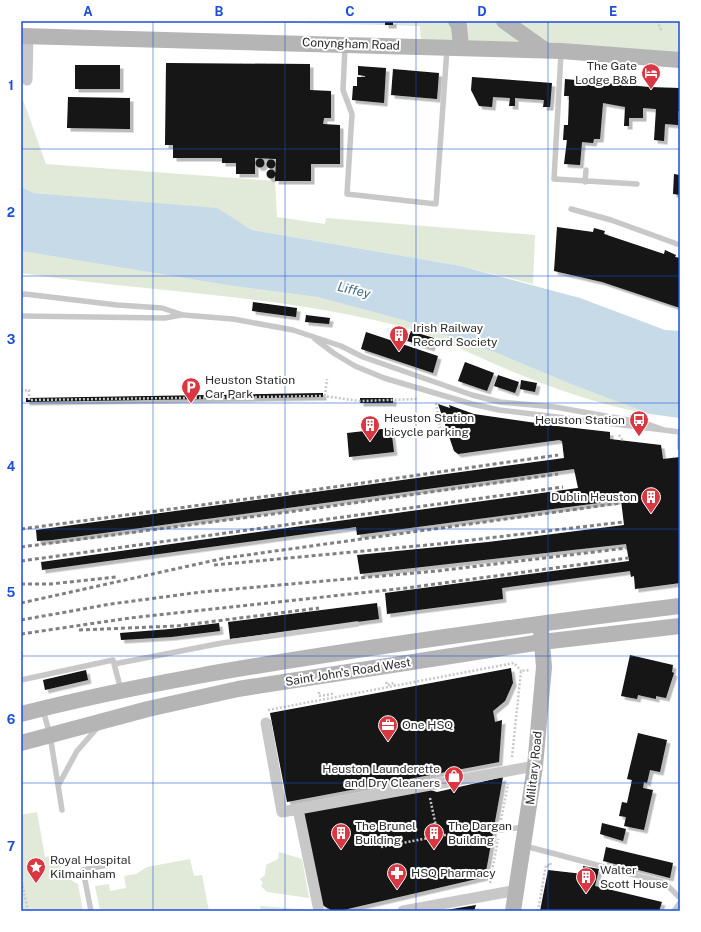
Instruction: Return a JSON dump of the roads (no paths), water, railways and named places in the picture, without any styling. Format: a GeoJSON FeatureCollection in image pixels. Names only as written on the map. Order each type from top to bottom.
{"type":"FeatureCollection","features":[{"type":"Feature","properties":{"kind":"main road"},"geometry":{"type":"LineString","coordinates":[[454,47],[459,26],[456,21]]}},
{"type":"Feature","properties":{"kind":"main road"},"geometry":{"type":"LineString","coordinates":[[504,21],[545,50]]}},
{"type":"Feature","properties":{"kind":"main road","name":"Conyngham Road"},"geometry":{"type":"LineString","coordinates":[[25,36],[545,50],[680,60]]}},
{"type":"Feature","properties":{"kind":"main road","name":"Saint John's Road West"},"geometry":{"type":"LineString","coordinates":[[21,714],[121,690],[219,671],[540,623],[680,606]]}},
{"type":"Feature","properties":{"kind":"main road","name":"Military Road"},"geometry":{"type":"LineString","coordinates":[[513,911],[518,890],[535,766],[544,667],[540,623]]}},
{"type":"Feature","properties":{"kind":"main road","name":"Saint John's Road West"},"geometry":{"type":"LineString","coordinates":[[21,743],[148,709],[238,689],[542,642],[680,626]]}},
{"type":"Feature","properties":{"kind":"street"},"geometry":{"type":"LineString","coordinates":[[25,36],[27,80]]}},
{"type":"Feature","properties":{"kind":"street"},"geometry":{"type":"LineString","coordinates":[[265,719],[282,812],[535,766]]}},
{"type":"Feature","properties":{"kind":"street"},"geometry":{"type":"LineString","coordinates":[[298,809],[319,911]]}},
{"type":"Feature","properties":{"kind":"street"},"geometry":{"type":"LineString","coordinates":[[404,911],[518,890]]}},
{"type":"Feature","properties":{"kind":"lane"},"geometry":{"type":"LineString","coordinates":[[345,44],[343,90],[352,114],[347,194],[436,204],[454,47]]}},
{"type":"Feature","properties":{"kind":"lane"},"geometry":{"type":"LineString","coordinates":[[561,51],[554,179],[637,184]]}},
{"type":"Feature","properties":{"kind":"lane"},"geometry":{"type":"LineString","coordinates":[[585,182],[586,170]]}},
{"type":"Feature","properties":{"kind":"lane"},"geometry":{"type":"LineString","coordinates":[[571,209],[611,220],[680,245]]}},
{"type":"Feature","properties":{"kind":"lane"},"geometry":{"type":"LineString","coordinates":[[21,295],[25,294],[117,305],[162,308],[183,314],[233,320],[310,335],[341,346],[363,357],[472,395],[500,402],[555,407],[637,422],[664,430]]}},
{"type":"Feature","properties":{"kind":"lane"},"geometry":{"type":"LineString","coordinates":[[21,316],[165,318],[183,314]]}},
{"type":"Feature","properties":{"kind":"lane"},"geometry":{"type":"LineString","coordinates":[[310,335],[335,354],[356,366],[384,378],[472,404],[499,410],[680,432],[680,448]]}},
{"type":"Feature","properties":{"kind":"lane"},"geometry":{"type":"LineString","coordinates":[[114,664],[222,642],[357,624]]}},
{"type":"Feature","properties":{"kind":"lane"},"geometry":{"type":"LineString","coordinates":[[21,680],[113,660],[121,690]]}},
{"type":"Feature","properties":{"kind":"lane"},"geometry":{"type":"LineString","coordinates":[[42,708],[50,735],[62,810]]}},
{"type":"Feature","properties":{"kind":"lane"},"geometry":{"type":"LineString","coordinates":[[58,787],[78,750],[103,721]]}},
{"type":"Feature","properties":{"kind":"lane"},"geometry":{"type":"LineString","coordinates":[[500,830],[527,826]]}},
{"type":"Feature","properties":{"kind":"lane"},"geometry":{"type":"LineString","coordinates":[[524,846],[665,883],[680,898]]}},
{"type":"Feature","properties":{"kind":"lane"},"geometry":{"type":"LineString","coordinates":[[91,911],[83,870],[107,866]]}},
{"type":"Feature","properties":{"kind":"lane"},"geometry":{"type":"LineString","coordinates":[[674,911],[680,904]]}},
{"type":"Feature","properties":{"kind":"water","name":"Liffey"},"geometry":{"type":"Polygon","coordinates":[[[21,187],[34,193],[217,208],[252,230],[461,266],[580,298],[665,330],[680,331],[680,418],[650,414],[573,385],[497,353],[403,320],[317,297],[233,286],[21,251],[21,187]]]}},
{"type":"Feature","properties":{"kind":"railway"},"geometry":{"type":"LineString","coordinates":[[21,529],[306,491],[558,455]]}},
{"type":"Feature","properties":{"kind":"railway"},"geometry":{"type":"LineString","coordinates":[[21,547],[311,509],[558,474]]}},
{"type":"Feature","properties":{"kind":"railway"},"geometry":{"type":"LineString","coordinates":[[21,561],[563,487]]}},
{"type":"Feature","properties":{"kind":"railway"},"geometry":{"type":"LineString","coordinates":[[21,603],[225,558],[621,503]]}},
{"type":"Feature","properties":{"kind":"railway"},"geometry":{"type":"LineString","coordinates":[[214,565],[438,544],[623,522]]}},
{"type":"Feature","properties":{"kind":"railway"},"geometry":{"type":"LineString","coordinates":[[21,620],[111,604],[201,592],[437,571],[627,548]]}},
{"type":"Feature","properties":{"kind":"railway"},"geometry":{"type":"LineString","coordinates":[[21,634],[130,618],[406,588],[628,558]]}},
{"type":"Feature","properties":{"kind":"railway"},"geometry":{"type":"LineString","coordinates":[[21,584],[50,584],[116,577]]}},
{"type":"Feature","properties":{"kind":"railway"},"geometry":{"type":"LineString","coordinates":[[79,630],[176,626],[319,608]]}},
{"type":"Feature","properties":{"kind":"place","name":"The Gate Lodge B&B"},"geometry":{"type":"Point","coordinates":[651,90]}},
{"type":"Feature","properties":{"kind":"place","name":"Irish Railway Record Society"},"geometry":{"type":"Point","coordinates":[399,352]}},
{"type":"Feature","properties":{"kind":"place","name":"Heuston Station Car Park"},"geometry":{"type":"Point","coordinates":[191,404]}},
{"type":"Feature","properties":{"kind":"place","name":"Heuston Station"},"geometry":{"type":"Point","coordinates":[639,437]}},
{"type":"Feature","properties":{"kind":"place","name":"Heuston Station bicycle parking"},"geometry":{"type":"Point","coordinates":[370,442]}},
{"type":"Feature","properties":{"kind":"place","name":"Dublin Heuston"},"geometry":{"type":"Point","coordinates":[651,514]}},
{"type":"Feature","properties":{"kind":"place","name":"One HSQ"},"geometry":{"type":"Point","coordinates":[388,742]}},
{"type":"Feature","properties":{"kind":"place","name":"Heuston Launderette and Dry Cleaners"},"geometry":{"type":"Point","coordinates":[454,793]}},
{"type":"Feature","properties":{"kind":"place","name":"The Brunel Building"},"geometry":{"type":"Point","coordinates":[341,850]}},
{"type":"Feature","properties":{"kind":"place","name":"The Dargan Building"},"geometry":{"type":"Point","coordinates":[434,850]}},
{"type":"Feature","properties":{"kind":"place","name":"Royal Hospital Kilmainham"},"geometry":{"type":"Point","coordinates":[36,884]}},
{"type":"Feature","properties":{"kind":"place","name":"HSQ Pharmacy"},"geometry":{"type":"Point","coordinates":[397,890]}},
{"type":"Feature","properties":{"kind":"place","name":"Walter Scott House"},"geometry":{"type":"Point","coordinates":[586,894]}}]}
